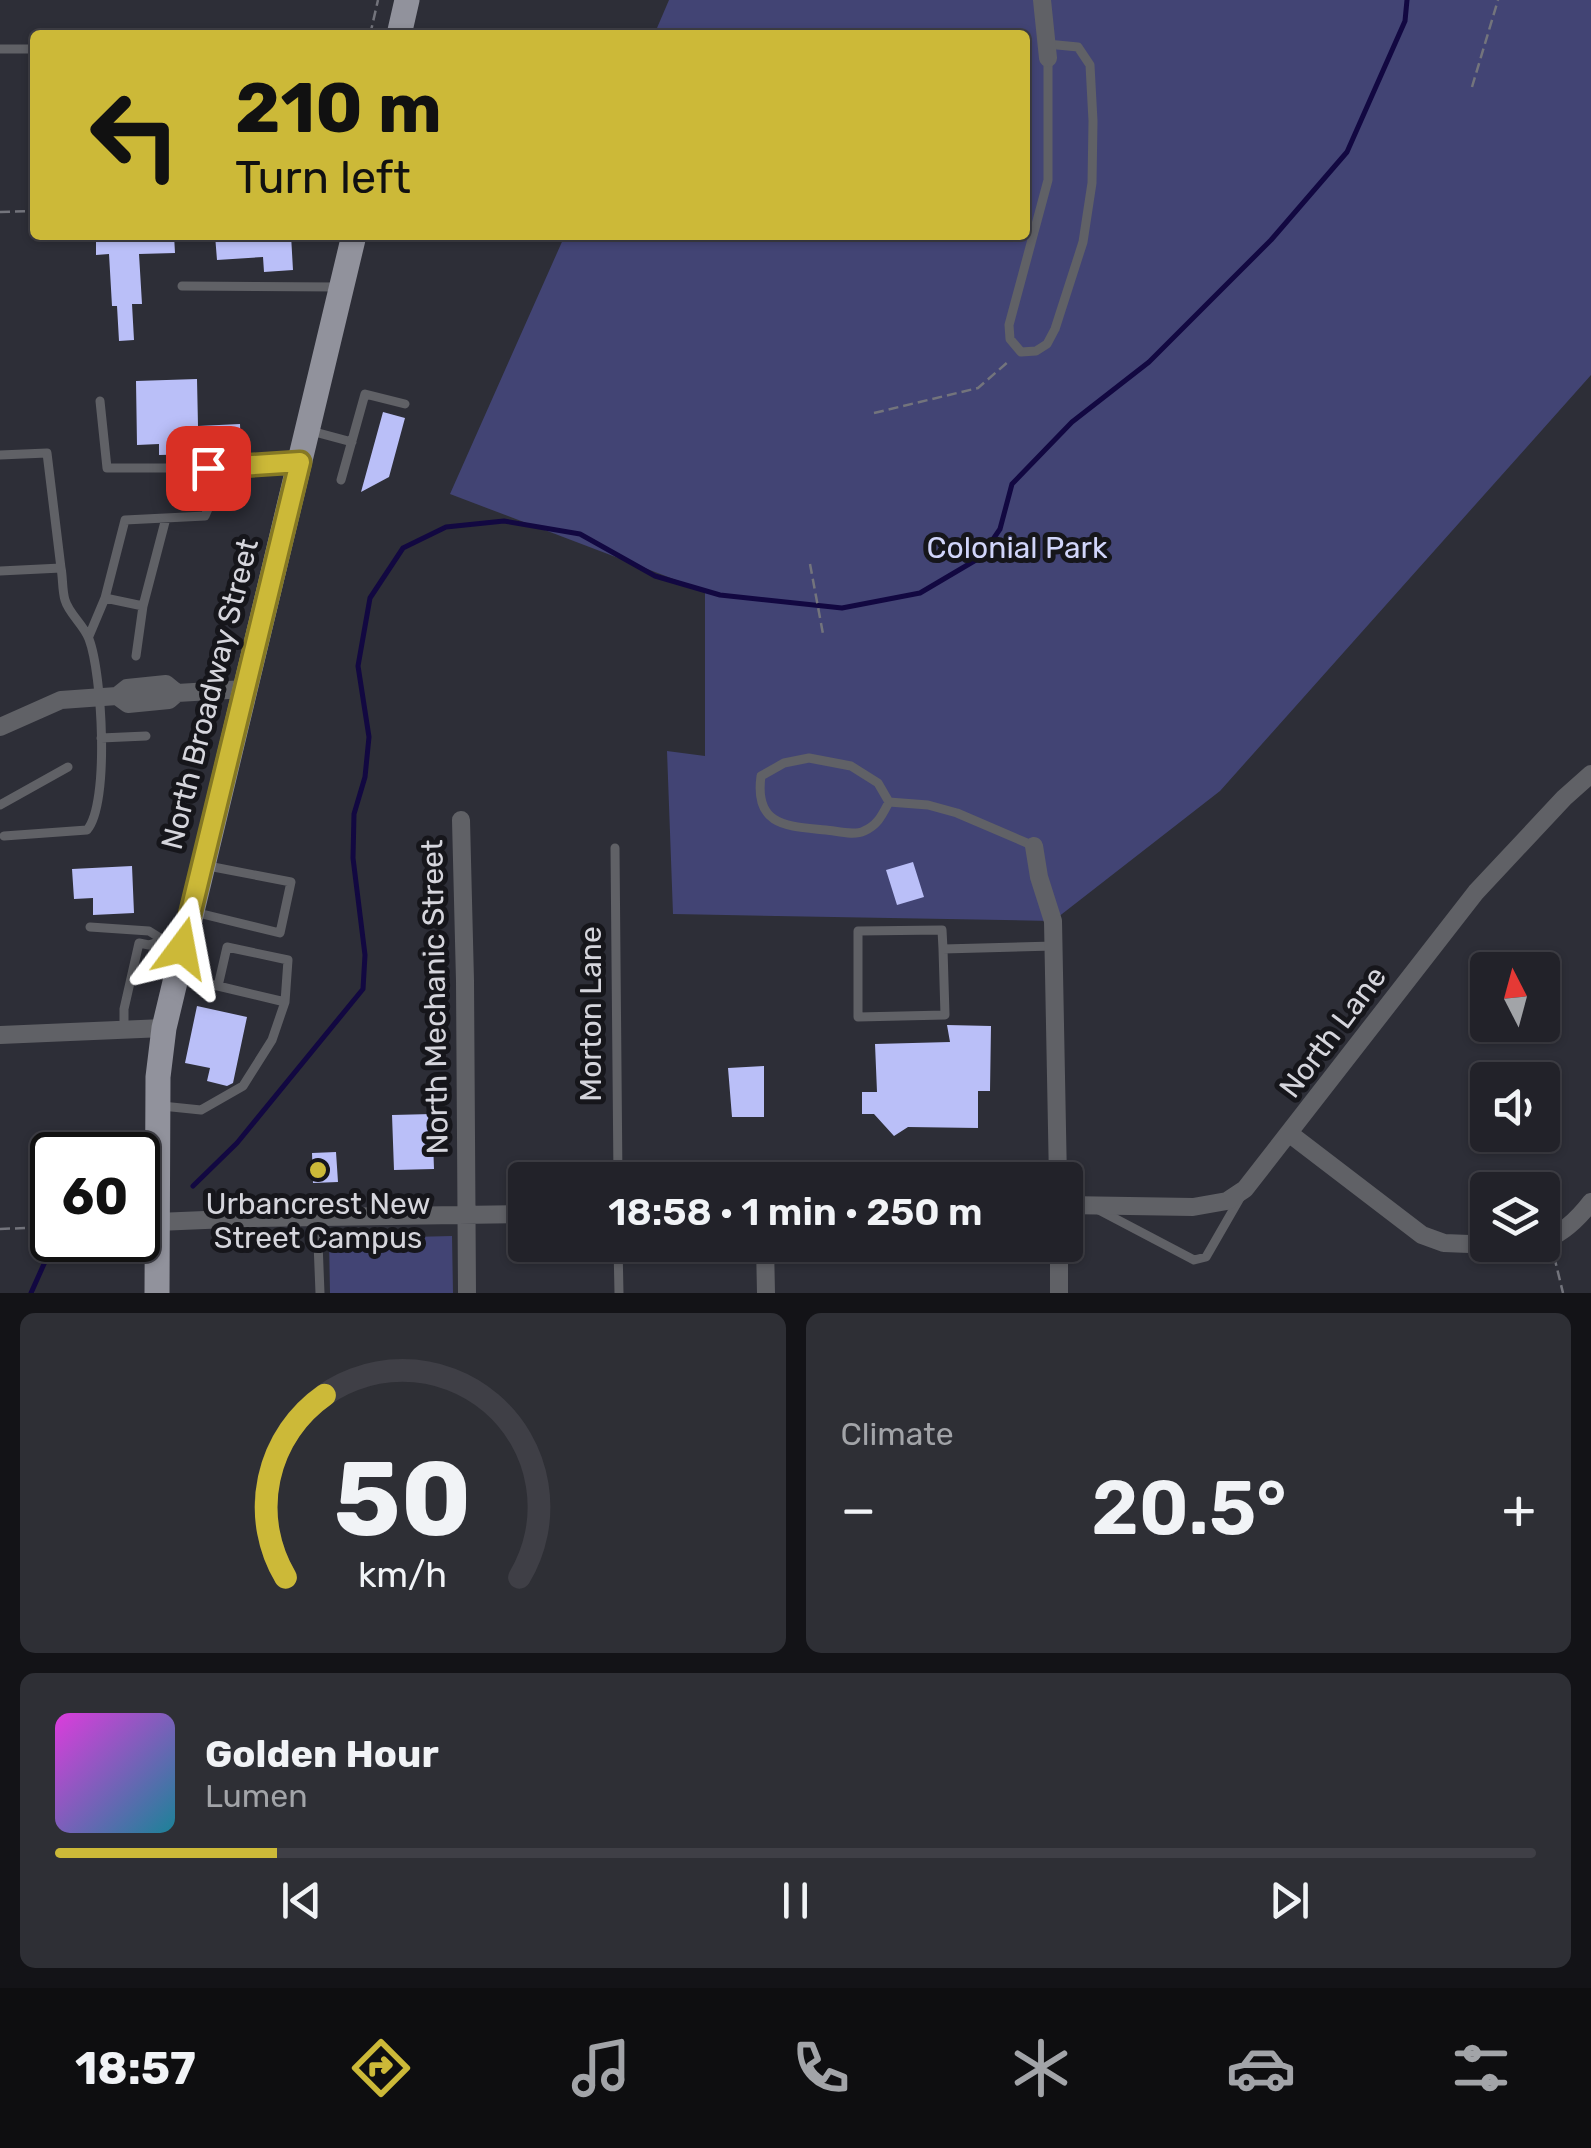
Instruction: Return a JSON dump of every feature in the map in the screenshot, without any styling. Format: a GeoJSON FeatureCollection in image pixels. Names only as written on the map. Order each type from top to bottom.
{"type":"FeatureCollection","features":[{"type":"Feature","properties":{"kind":"main road"},"geometry":{"type":"LineString","coordinates":[[400,30],[407,0]]}},
{"type":"Feature","properties":{"kind":"main road","name":"North Broadway Street"},"geometry":{"type":"LineString","coordinates":[[158,1132],[159,1066],[176,977],[173,944],[191,911],[353,240]]}},
{"type":"Feature","properties":{"kind":"main road","name":"North Broadway Street"},"geometry":{"type":"LineString","coordinates":[[157,1262],[157,1293]]}},
{"type":"Feature","properties":{"kind":"street"},"geometry":{"type":"LineString","coordinates":[[1042,0],[1048,51]]}},
{"type":"Feature","properties":{"kind":"street"},"geometry":{"type":"LineString","coordinates":[[0,727],[61,700],[108,696],[127,688],[166,684],[178,693],[244,689]]}},
{"type":"Feature","properties":{"kind":"street","name":"North Lane"},"geometry":{"type":"LineString","coordinates":[[1245,1189],[1476,892],[1591,774]]}},
{"type":"Feature","properties":{"kind":"street","name":"North Mechanic Street"},"geometry":{"type":"LineString","coordinates":[[460,820],[466,982],[467,1293]]}},
{"type":"Feature","properties":{"kind":"street"},"geometry":{"type":"LineString","coordinates":[[1034,846],[1053,921],[1058,1162]]}},
{"type":"Feature","properties":{"kind":"street"},"geometry":{"type":"LineString","coordinates":[[0,1035],[164,1028]]}},
{"type":"Feature","properties":{"kind":"street"},"geometry":{"type":"LineString","coordinates":[[1290,1134],[1422,1235],[1444,1243],[1470,1244]]}},
{"type":"Feature","properties":{"kind":"street"},"geometry":{"type":"LineString","coordinates":[[1083,1206],[1193,1207],[1226,1201],[1245,1189]]}},
{"type":"Feature","properties":{"kind":"street"},"geometry":{"type":"LineString","coordinates":[[1560,1231],[1591,1202]]}},
{"type":"Feature","properties":{"kind":"street"},"geometry":{"type":"LineString","coordinates":[[160,1222],[508,1214]]}},
{"type":"Feature","properties":{"kind":"street"},"geometry":{"type":"LineString","coordinates":[[765,1262],[766,1293]]}},
{"type":"Feature","properties":{"kind":"street"},"geometry":{"type":"LineString","coordinates":[[1059,1262],[1059,1293]]}},
{"type":"Feature","properties":{"kind":"lane"},"geometry":{"type":"LineString","coordinates":[[1078,48],[1090,65],[1094,121],[1092,184],[1083,242],[1055,329],[1036,352],[1021,352],[1010,339],[1010,325],[1048,180],[1048,51],[1078,48]]}},
{"type":"Feature","properties":{"kind":"lane"},"geometry":{"type":"LineString","coordinates":[[0,49],[30,49]]}},
{"type":"Feature","properties":{"kind":"lane"},"geometry":{"type":"LineString","coordinates":[[182,286],[342,287]]}},
{"type":"Feature","properties":{"kind":"lane"},"geometry":{"type":"LineString","coordinates":[[341,480],[365,394],[405,404]]}},
{"type":"Feature","properties":{"kind":"lane"},"geometry":{"type":"LineString","coordinates":[[100,402],[107,468],[208,468],[300,462]]}},
{"type":"Feature","properties":{"kind":"lane"},"geometry":{"type":"LineString","coordinates":[[307,430],[352,442]]}},
{"type":"Feature","properties":{"kind":"lane"},"geometry":{"type":"LineString","coordinates":[[0,455],[46,453],[65,602],[88,636],[108,696],[100,738],[102,760],[94,822],[86,830],[4,836]]}},
{"type":"Feature","properties":{"kind":"lane"},"geometry":{"type":"LineString","coordinates":[[88,636],[106,598],[125,520],[205,516],[210,504],[208,468]]}},
{"type":"Feature","properties":{"kind":"lane"},"geometry":{"type":"LineString","coordinates":[[136,656],[166,518]]}},
{"type":"Feature","properties":{"kind":"lane"},"geometry":{"type":"LineString","coordinates":[[0,571],[62,568]]}},
{"type":"Feature","properties":{"kind":"lane"},"geometry":{"type":"LineString","coordinates":[[106,598],[144,606]]}},
{"type":"Feature","properties":{"kind":"lane"},"geometry":{"type":"LineString","coordinates":[[100,738],[146,736]]}},
{"type":"Feature","properties":{"kind":"lane"},"geometry":{"type":"LineString","coordinates":[[809,758],[851,766],[878,783],[888,802],[878,823],[860,834],[781,826],[765,810],[759,793],[762,776],[784,763],[809,758]]}},
{"type":"Feature","properties":{"kind":"lane"},"geometry":{"type":"LineString","coordinates":[[0,805],[68,767]]}},
{"type":"Feature","properties":{"kind":"lane"},"geometry":{"type":"LineString","coordinates":[[888,802],[928,804],[958,812],[1034,846]]}},
{"type":"Feature","properties":{"kind":"lane","name":"Morton Lane"},"geometry":{"type":"LineString","coordinates":[[615,848],[618,1162]]}},
{"type":"Feature","properties":{"kind":"lane"},"geometry":{"type":"LineString","coordinates":[[191,911],[280,932],[291,882],[202,865]]}},
{"type":"Feature","properties":{"kind":"lane"},"geometry":{"type":"LineString","coordinates":[[90,927],[149,931],[173,944]]}},
{"type":"Feature","properties":{"kind":"lane"},"geometry":{"type":"LineString","coordinates":[[260,954],[266,929]]}},
{"type":"Feature","properties":{"kind":"lane"},"geometry":{"type":"LineString","coordinates":[[942,930],[943,949],[945,1015],[858,1017],[858,931],[942,930]]}},
{"type":"Feature","properties":{"kind":"lane"},"geometry":{"type":"LineString","coordinates":[[124,1030],[124,1009],[139,942],[173,944]]}},
{"type":"Feature","properties":{"kind":"lane"},"geometry":{"type":"LineString","coordinates":[[943,949],[1054,946]]}},
{"type":"Feature","properties":{"kind":"lane"},"geometry":{"type":"LineString","coordinates":[[158,1106],[201,1110],[243,1086],[272,1040],[286,1002],[288,960],[227,947],[218,986]]}},
{"type":"Feature","properties":{"kind":"lane"},"geometry":{"type":"LineString","coordinates":[[176,977],[286,1002]]}},
{"type":"Feature","properties":{"kind":"lane"},"geometry":{"type":"LineString","coordinates":[[1090,1206],[1194,1260],[1206,1257],[1245,1189]]}},
{"type":"Feature","properties":{"kind":"lane"},"geometry":{"type":"LineString","coordinates":[[317,1217],[320,1293]]}},
{"type":"Feature","properties":{"kind":"lane"},"geometry":{"type":"LineString","coordinates":[[618,1262],[619,1293]]}},
{"type":"Feature","properties":{"kind":"path"},"geometry":{"type":"LineString","coordinates":[[371,30],[378,0]]}},
{"type":"Feature","properties":{"kind":"path"},"geometry":{"type":"LineString","coordinates":[[1472,87],[1498,0]]}},
{"type":"Feature","properties":{"kind":"path"},"geometry":{"type":"LineString","coordinates":[[0,212],[30,211]]}},
{"type":"Feature","properties":{"kind":"path"},"geometry":{"type":"LineString","coordinates":[[874,413],[978,388],[1011,359]]}},
{"type":"Feature","properties":{"kind":"path"},"geometry":{"type":"LineString","coordinates":[[810,564],[823,634]]}},
{"type":"Feature","properties":{"kind":"path"},"geometry":{"type":"LineString","coordinates":[[0,1229],[30,1224]]}},
{"type":"Feature","properties":{"kind":"path"},"geometry":{"type":"LineString","coordinates":[[1553,1262],[1562,1293]]}},
{"type":"Feature","properties":{"kind":"green space","name":"Colonial Park"},"geometry":{"type":"Polygon","coordinates":[[[669,0],[1591,0],[1591,375],[1220,791],[1053,921],[673,914],[667,751],[705,756],[705,591],[450,494],[563,240],[1030,240],[1030,30],[656,30],[669,0]]]}},
{"type":"Feature","properties":{"kind":"green space"},"geometry":{"type":"Polygon","coordinates":[[[452,1236],[453,1293],[330,1293],[329,1239],[452,1236]]]}},
{"type":"Feature","properties":{"kind":"building"},"geometry":{"type":"Polygon","coordinates":[[[96,240],[174,240],[175,253],[139,254],[142,304],[132,304],[134,340],[119,341],[109,254],[96,255],[96,240]]]}},
{"type":"Feature","properties":{"kind":"building"},"geometry":{"type":"Polygon","coordinates":[[[215,240],[291,240],[293,270],[264,272],[263,257],[217,260],[215,240]]]}},
{"type":"Feature","properties":{"kind":"building"},"geometry":{"type":"Polygon","coordinates":[[[197,379],[198,426],[240,424],[241,453],[159,455],[159,444],[137,445],[136,381],[197,379]]]}},
{"type":"Feature","properties":{"kind":"building"},"geometry":{"type":"Polygon","coordinates":[[[383,412],[405,418],[389,477],[361,492],[383,412]]]}},
{"type":"Feature","properties":{"kind":"building"},"geometry":{"type":"Polygon","coordinates":[[[913,862],[924,897],[897,905],[886,870],[913,862]]]}},
{"type":"Feature","properties":{"kind":"building"},"geometry":{"type":"Polygon","coordinates":[[[132,866],[134,913],[93,915],[93,898],[74,899],[72,869],[132,866]]]}},
{"type":"Feature","properties":{"kind":"building"},"geometry":{"type":"Polygon","coordinates":[[[197,1006],[247,1017],[233,1083],[227,1086],[207,1081],[210,1068],[185,1063],[197,1006]]]}},
{"type":"Feature","properties":{"kind":"building"},"geometry":{"type":"Polygon","coordinates":[[[947,1025],[991,1026],[990,1091],[978,1091],[978,1128],[908,1127],[894,1136],[874,1114],[862,1114],[862,1092],[877,1092],[875,1044],[950,1042],[947,1025]]]}},
{"type":"Feature","properties":{"kind":"building"},"geometry":{"type":"Polygon","coordinates":[[[764,1066],[764,1117],[732,1117],[728,1068],[764,1066]]]}},
{"type":"Feature","properties":{"kind":"building"},"geometry":{"type":"Polygon","coordinates":[[[432,1114],[434,1169],[394,1170],[392,1115],[432,1114]]]}},
{"type":"Feature","properties":{"kind":"building"},"geometry":{"type":"Polygon","coordinates":[[[336,1152],[338,1182],[313,1183],[312,1153],[336,1152]]]}},
{"type":"Feature","properties":{"kind":"waterway"},"geometry":{"type":"LineString","coordinates":[[193,1186],[237,1143],[363,989],[365,955],[353,858],[354,814],[365,777],[369,737],[358,666],[370,598],[403,548],[446,527],[504,521],[580,534],[655,576],[720,595],[842,608],[920,593],[981,557],[1000,529],[1012,484],[1072,422],[1149,362],[1271,240],[1347,152],[1405,21],[1407,0]]}},
{"type":"Feature","properties":{"kind":"waterway"},"geometry":{"type":"LineString","coordinates":[[31,1293],[45,1262]]}},
{"type":"Feature","properties":{"kind":"place","name":"Urbancrest New Street Campus"},"geometry":{"type":"Point","coordinates":[318,1170]}},
{"type":"Feature","properties":{"kind":"route"},"geometry":{"type":"LineString","coordinates":[[182,948],[300,462],[208,468]]}}]}
